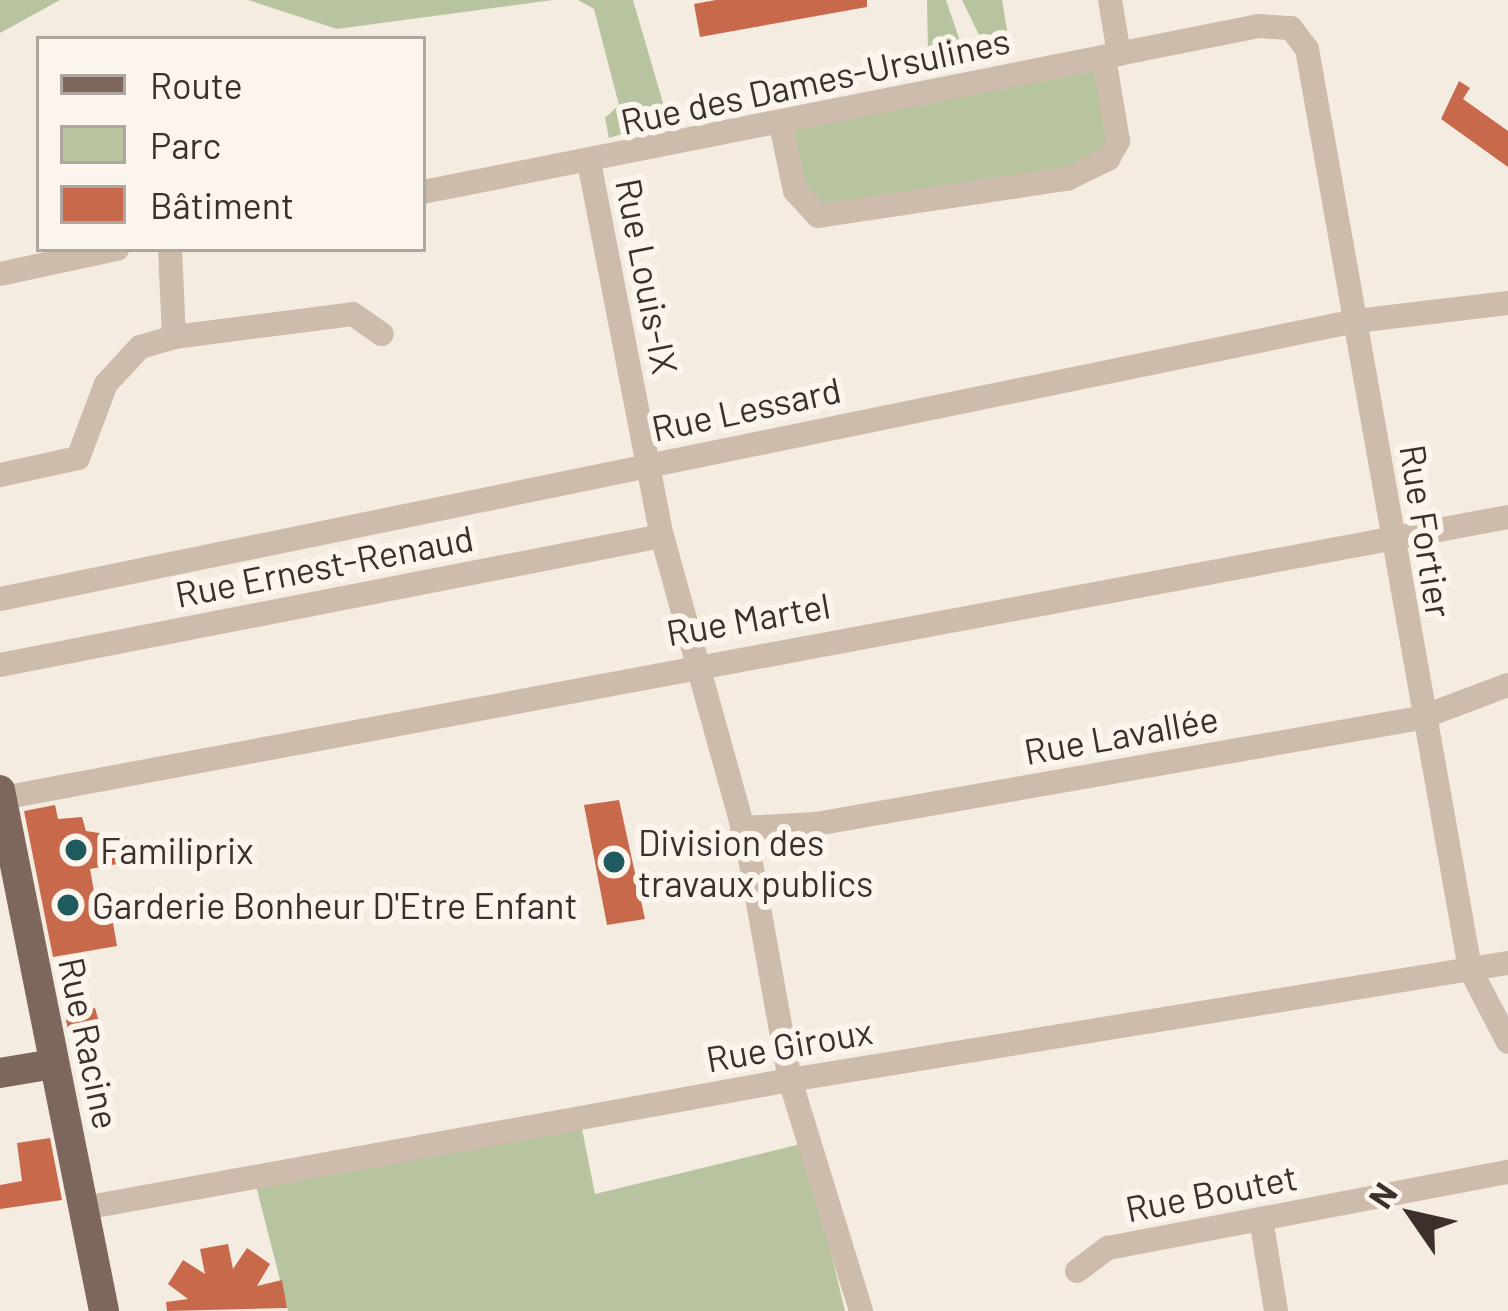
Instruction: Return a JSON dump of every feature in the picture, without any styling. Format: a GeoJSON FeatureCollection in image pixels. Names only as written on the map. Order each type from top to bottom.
{"type":"FeatureCollection","features":[{"type":"Feature","properties":{"kind":"main road","name":"Rue Racine"},"geometry":{"type":"LineString","coordinates":[[1,794],[104,1311]]}},
{"type":"Feature","properties":{"kind":"main road"},"geometry":{"type":"LineString","coordinates":[[0,1073],[53,1064]]}},
{"type":"Feature","properties":{"kind":"street"},"geometry":{"type":"LineString","coordinates":[[781,125],[795,190],[818,216],[861,216],[1067,179],[1108,158],[1118,141],[1110,0]]}},
{"type":"Feature","properties":{"kind":"street","name":"Rue des Dames-Ursulines"},"geometry":{"type":"LineString","coordinates":[[426,191],[781,125],[1259,26],[1291,28]]}},
{"type":"Feature","properties":{"kind":"street","name":"Rue Fortier"},"geometry":{"type":"LineString","coordinates":[[1291,28],[1307,49],[1420,718],[1470,969],[1508,1042]]}},
{"type":"Feature","properties":{"kind":"street","name":"Rue Louis-IX"},"geometry":{"type":"LineString","coordinates":[[589,162],[662,536],[742,828],[790,1080],[862,1311]]}},
{"type":"Feature","properties":{"kind":"street"},"geometry":{"type":"LineString","coordinates":[[0,274],[103,252]]}},
{"type":"Feature","properties":{"kind":"street"},"geometry":{"type":"LineString","coordinates":[[170,252],[173,337]]}},
{"type":"Feature","properties":{"kind":"street","name":"Rue Lessard"},"geometry":{"type":"LineString","coordinates":[[0,599],[1356,321],[1508,303]]}},
{"type":"Feature","properties":{"kind":"street"},"geometry":{"type":"LineString","coordinates":[[0,475],[78,458],[106,384],[140,347],[173,337],[352,314],[382,334]]}},
{"type":"Feature","properties":{"kind":"street","name":"Rue Martel"},"geometry":{"type":"LineString","coordinates":[[1,794],[1508,517]]}},
{"type":"Feature","properties":{"kind":"street","name":"Rue Ernest-Renaud"},"geometry":{"type":"LineString","coordinates":[[0,665],[662,536]]}},
{"type":"Feature","properties":{"kind":"street","name":"Rue Lavallée"},"geometry":{"type":"LineString","coordinates":[[742,828],[817,824],[1420,718],[1508,686]]}},
{"type":"Feature","properties":{"kind":"street","name":"Rue Giroux"},"geometry":{"type":"LineString","coordinates":[[84,1208],[790,1080],[1508,963]]}},
{"type":"Feature","properties":{"kind":"street","name":"Rue Boutet"},"geometry":{"type":"LineString","coordinates":[[1077,1271],[1108,1248],[1508,1172]]}},
{"type":"Feature","properties":{"kind":"street"},"geometry":{"type":"LineString","coordinates":[[1261,1219],[1276,1311]]}},
{"type":"Feature","properties":{"kind":"green space"},"geometry":{"type":"Polygon","coordinates":[[[0,0],[60,0],[0,33],[0,0]]]}},
{"type":"Feature","properties":{"kind":"green space"},"geometry":{"type":"Polygon","coordinates":[[[248,0],[553,0],[337,29],[248,0]]]}},
{"type":"Feature","properties":{"kind":"green space"},"geometry":{"type":"Polygon","coordinates":[[[578,0],[633,0],[668,120],[609,138],[605,118],[619,105],[594,9],[578,0]]]}},
{"type":"Feature","properties":{"kind":"green space"},"geometry":{"type":"Polygon","coordinates":[[[927,0],[946,0],[961,44],[949,63],[928,53],[927,0]]]}},
{"type":"Feature","properties":{"kind":"green space"},"geometry":{"type":"Polygon","coordinates":[[[962,0],[1002,0],[1009,42],[994,48],[982,41],[962,0]]]}},
{"type":"Feature","properties":{"kind":"green space"},"geometry":{"type":"Polygon","coordinates":[[[1104,57],[1115,134],[1091,168],[818,216],[781,125],[1104,57]]]}},
{"type":"Feature","properties":{"kind":"green space"},"geometry":{"type":"Polygon","coordinates":[[[580,1119],[595,1194],[805,1143],[845,1311],[288,1311],[255,1182],[580,1119]]]}},
{"type":"Feature","properties":{"kind":"building"},"geometry":{"type":"Polygon","coordinates":[[[867,0],[867,7],[700,37],[694,4],[867,0]]]}},
{"type":"Feature","properties":{"kind":"building"},"geometry":{"type":"Polygon","coordinates":[[[1459,81],[1470,88],[1463,99],[1508,131],[1508,167],[1441,119],[1459,81]]]}},
{"type":"Feature","properties":{"kind":"building","name":"Division des travaux publics"},"geometry":{"type":"Polygon","coordinates":[[[619,800],[645,919],[607,925],[584,805],[619,800]]]}},
{"type":"Feature","properties":{"kind":"building"},"geometry":{"type":"Polygon","coordinates":[[[55,805],[58,819],[82,817],[86,831],[126,837],[128,862],[90,869],[100,925],[113,923],[117,946],[53,957],[24,811],[55,805]]]}},
{"type":"Feature","properties":{"kind":"building"},"geometry":{"type":"Polygon","coordinates":[[[95,1008],[99,1022],[68,1030],[65,1015],[95,1008]]]}},
{"type":"Feature","properties":{"kind":"building"},"geometry":{"type":"Polygon","coordinates":[[[50,1138],[62,1200],[0,1209],[0,1185],[22,1181],[17,1143],[50,1138]]]}},
{"type":"Feature","properties":{"kind":"building"},"geometry":{"type":"Polygon","coordinates":[[[228,1244],[233,1269],[247,1248],[270,1264],[257,1286],[282,1280],[287,1308],[167,1311],[166,1302],[188,1299],[168,1284],[183,1260],[205,1274],[200,1249],[228,1244]]]}},
{"type":"Feature","properties":{"kind":"place","name":"Familiprix"},"geometry":{"type":"Point","coordinates":[76,850]}},
{"type":"Feature","properties":{"kind":"place","name":"Division des travaux publics"},"geometry":{"type":"Point","coordinates":[614,862]}},
{"type":"Feature","properties":{"kind":"place","name":"Garderie Bonheur D'Etre Enfant"},"geometry":{"type":"Point","coordinates":[68,905]}}]}
